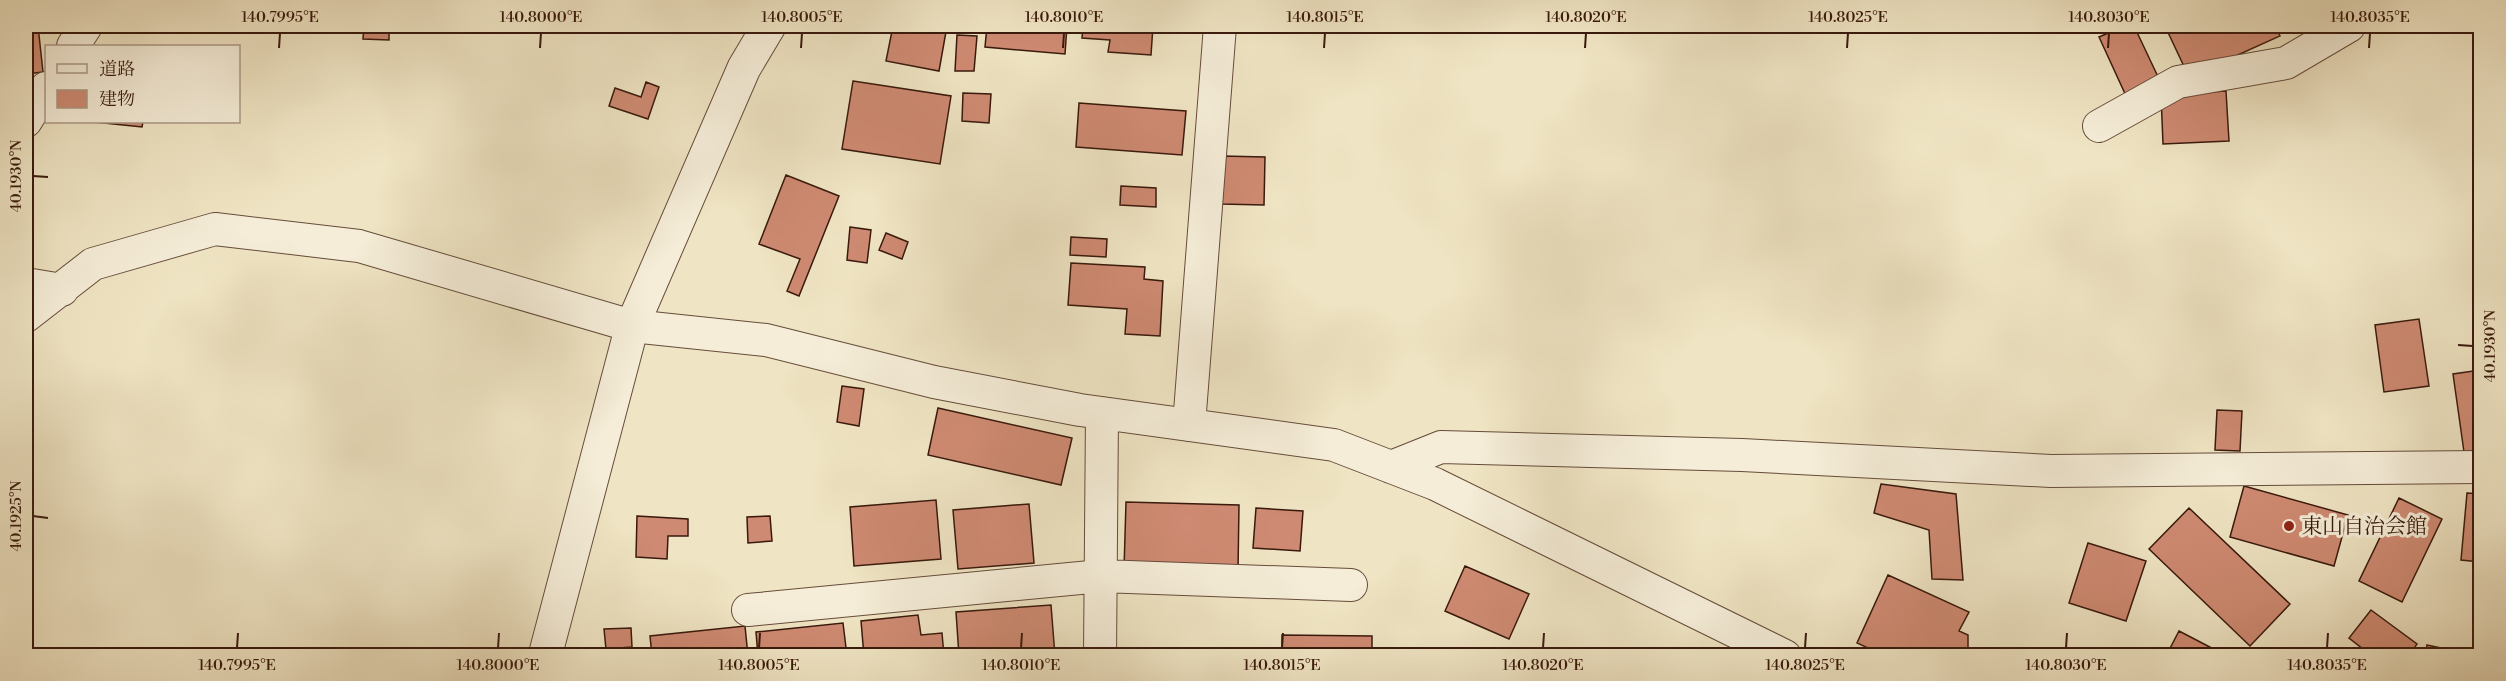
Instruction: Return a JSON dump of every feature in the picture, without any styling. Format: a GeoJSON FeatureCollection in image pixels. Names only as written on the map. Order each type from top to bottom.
{"type":"FeatureCollection","features":[{"type":"Feature","properties":{"kind":"street"},"geometry":{"type":"LineString","coordinates":[[73,45],[86,26]]}},
{"type":"Feature","properties":{"kind":"street"},"geometry":{"type":"LineString","coordinates":[[545,656],[632,326],[744,68],[769,26]]}},
{"type":"Feature","properties":{"kind":"street"},"geometry":{"type":"LineString","coordinates":[[1189,425],[1220,26]]}},
{"type":"Feature","properties":{"kind":"street"},"geometry":{"type":"LineString","coordinates":[[2099,126],[2178,82],[2286,63],[2349,26]]}},
{"type":"Feature","properties":{"kind":"street"},"geometry":{"type":"LineString","coordinates":[[26,121],[45,90]]}},
{"type":"Feature","properties":{"kind":"street"},"geometry":{"type":"LineString","coordinates":[[26,316],[93,264],[215,229],[359,246],[632,326],[766,340],[934,382],[1102,413],[1334,445],[1435,484],[1550,538],[1785,656]]}},
{"type":"Feature","properties":{"kind":"street"},"geometry":{"type":"LineString","coordinates":[[26,284],[62,290]]}},
{"type":"Feature","properties":{"kind":"street"},"geometry":{"type":"LineString","coordinates":[[1100,656],[1102,413]]}},
{"type":"Feature","properties":{"kind":"street"},"geometry":{"type":"LineString","coordinates":[[1391,467],[1441,447],[1742,455],[2051,471],[2481,467]]}},
{"type":"Feature","properties":{"kind":"street"},"geometry":{"type":"LineString","coordinates":[[748,610],[1101,576],[1351,585]]}},
{"type":"Feature","properties":{"kind":"building"},"geometry":{"type":"Polygon","coordinates":[[[26,26],[38,26],[43,72],[26,74],[26,26]]]}},
{"type":"Feature","properties":{"kind":"building"},"geometry":{"type":"Polygon","coordinates":[[[364,26],[389,26],[389,40],[363,39],[364,26]]]}},
{"type":"Feature","properties":{"kind":"building"},"geometry":{"type":"Polygon","coordinates":[[[893,26],[947,26],[939,71],[886,61],[893,26]]]}},
{"type":"Feature","properties":{"kind":"building"},"geometry":{"type":"Polygon","coordinates":[[[987,26],[1067,26],[1065,54],[985,47],[987,26]]]}},
{"type":"Feature","properties":{"kind":"building"},"geometry":{"type":"Polygon","coordinates":[[[1083,26],[1153,26],[1151,55],[1108,52],[1110,40],[1082,38],[1083,26]]]}},
{"type":"Feature","properties":{"kind":"building"},"geometry":{"type":"Polygon","coordinates":[[[2125,26],[2134,26],[2161,83],[2127,98],[2099,37],[2125,26]]]}},
{"type":"Feature","properties":{"kind":"building"},"geometry":{"type":"Polygon","coordinates":[[[2165,26],[2275,26],[2280,36],[2189,77],[2165,26]]]}},
{"type":"Feature","properties":{"kind":"building"},"geometry":{"type":"Polygon","coordinates":[[[957,35],[977,36],[974,71],[955,71],[957,35]]]}},
{"type":"Feature","properties":{"kind":"building"},"geometry":{"type":"Polygon","coordinates":[[[853,81],[951,96],[940,164],[842,149],[853,81]]]}},
{"type":"Feature","properties":{"kind":"building"},"geometry":{"type":"Polygon","coordinates":[[[646,82],[659,87],[648,119],[609,106],[615,88],[641,97],[646,82]]]}},
{"type":"Feature","properties":{"kind":"building"},"geometry":{"type":"Polygon","coordinates":[[[2226,91],[2229,141],[2163,144],[2161,95],[2226,91]]]}},
{"type":"Feature","properties":{"kind":"building"},"geometry":{"type":"Polygon","coordinates":[[[963,93],[991,94],[989,123],[962,121],[963,93]]]}},
{"type":"Feature","properties":{"kind":"building"},"geometry":{"type":"Polygon","coordinates":[[[1079,103],[1186,111],[1182,155],[1076,147],[1079,103]]]}},
{"type":"Feature","properties":{"kind":"building"},"geometry":{"type":"Polygon","coordinates":[[[104,123],[143,123],[142,127],[104,123]]]}},
{"type":"Feature","properties":{"kind":"building"},"geometry":{"type":"Polygon","coordinates":[[[1222,156],[1265,157],[1264,205],[1221,204],[1222,156]]]}},
{"type":"Feature","properties":{"kind":"building"},"geometry":{"type":"Polygon","coordinates":[[[786,175],[839,196],[799,296],[787,291],[800,259],[759,244],[786,175]]]}},
{"type":"Feature","properties":{"kind":"building"},"geometry":{"type":"Polygon","coordinates":[[[1121,186],[1156,188],[1156,207],[1120,205],[1121,186]]]}},
{"type":"Feature","properties":{"kind":"building"},"geometry":{"type":"Polygon","coordinates":[[[850,227],[871,230],[867,263],[847,260],[850,227]]]}},
{"type":"Feature","properties":{"kind":"building"},"geometry":{"type":"Polygon","coordinates":[[[886,233],[908,242],[902,259],[879,250],[886,233]]]}},
{"type":"Feature","properties":{"kind":"building"},"geometry":{"type":"Polygon","coordinates":[[[1071,237],[1107,239],[1106,257],[1070,255],[1071,237]]]}},
{"type":"Feature","properties":{"kind":"building"},"geometry":{"type":"Polygon","coordinates":[[[1071,263],[1145,267],[1144,279],[1163,281],[1160,336],[1125,334],[1127,309],[1068,305],[1071,263]]]}},
{"type":"Feature","properties":{"kind":"building"},"geometry":{"type":"Polygon","coordinates":[[[2419,319],[2429,386],[2384,392],[2375,325],[2419,319]]]}},
{"type":"Feature","properties":{"kind":"building"},"geometry":{"type":"Polygon","coordinates":[[[2480,370],[2480,450],[2464,452],[2453,374],[2480,370]]]}},
{"type":"Feature","properties":{"kind":"building"},"geometry":{"type":"Polygon","coordinates":[[[842,386],[864,389],[859,426],[837,422],[842,386]]]}},
{"type":"Feature","properties":{"kind":"building"},"geometry":{"type":"Polygon","coordinates":[[[938,408],[1072,438],[1061,485],[928,455],[938,408]]]}},
{"type":"Feature","properties":{"kind":"building"},"geometry":{"type":"Polygon","coordinates":[[[2217,410],[2242,411],[2240,451],[2215,450],[2217,410]]]}},
{"type":"Feature","properties":{"kind":"building"},"geometry":{"type":"Polygon","coordinates":[[[1881,484],[1956,494],[1963,580],[1932,579],[1929,530],[1874,513],[1881,484]]]}},
{"type":"Feature","properties":{"kind":"building","name":"東山自治会館"},"geometry":{"type":"Polygon","coordinates":[[[2244,486],[2348,515],[2334,566],[2230,537],[2244,486]]]}},
{"type":"Feature","properties":{"kind":"building"},"geometry":{"type":"Polygon","coordinates":[[[2467,493],[2480,494],[2480,562],[2461,560],[2467,493]]]}},
{"type":"Feature","properties":{"kind":"building"},"geometry":{"type":"Polygon","coordinates":[[[2399,498],[2442,519],[2402,602],[2359,581],[2399,498]]]}},
{"type":"Feature","properties":{"kind":"building"},"geometry":{"type":"Polygon","coordinates":[[[936,500],[941,559],[854,566],[850,507],[936,500]]]}},
{"type":"Feature","properties":{"kind":"building"},"geometry":{"type":"Polygon","coordinates":[[[1126,502],[1239,505],[1238,571],[1124,569],[1126,502]]]}},
{"type":"Feature","properties":{"kind":"building"},"geometry":{"type":"Polygon","coordinates":[[[1029,504],[1034,563],[958,569],[953,510],[1029,504]]]}},
{"type":"Feature","properties":{"kind":"building"},"geometry":{"type":"Polygon","coordinates":[[[1256,508],[1303,511],[1300,551],[1253,548],[1256,508]]]}},
{"type":"Feature","properties":{"kind":"building"},"geometry":{"type":"Polygon","coordinates":[[[2189,508],[2290,604],[2250,646],[2149,549],[2189,508]]]}},
{"type":"Feature","properties":{"kind":"building"},"geometry":{"type":"Polygon","coordinates":[[[637,516],[688,519],[688,536],[668,536],[667,559],[636,557],[637,516]]]}},
{"type":"Feature","properties":{"kind":"building"},"geometry":{"type":"Polygon","coordinates":[[[770,516],[772,541],[748,543],[747,517],[770,516]]]}},
{"type":"Feature","properties":{"kind":"building"},"geometry":{"type":"Polygon","coordinates":[[[2088,543],[2146,561],[2126,621],[2069,603],[2088,543]]]}},
{"type":"Feature","properties":{"kind":"building"},"geometry":{"type":"Polygon","coordinates":[[[1465,566],[1529,594],[1509,639],[1445,611],[1465,566]]]}},
{"type":"Feature","properties":{"kind":"building"},"geometry":{"type":"Polygon","coordinates":[[[1888,575],[1969,612],[1959,631],[1968,635],[1968,656],[1885,656],[1857,643],[1888,575]]]}},
{"type":"Feature","properties":{"kind":"building"},"geometry":{"type":"Polygon","coordinates":[[[1051,605],[1055,656],[959,656],[956,612],[1051,605]]]}},
{"type":"Feature","properties":{"kind":"building"},"geometry":{"type":"Polygon","coordinates":[[[2371,610],[2417,644],[2409,656],[2372,656],[2349,638],[2371,610]]]}},
{"type":"Feature","properties":{"kind":"building"},"geometry":{"type":"Polygon","coordinates":[[[918,615],[921,635],[942,633],[944,656],[864,656],[861,621],[918,615]]]}},
{"type":"Feature","properties":{"kind":"building"},"geometry":{"type":"Polygon","coordinates":[[[843,623],[847,656],[758,656],[756,632],[843,623]]]}},
{"type":"Feature","properties":{"kind":"building"},"geometry":{"type":"Polygon","coordinates":[[[745,626],[748,656],[652,656],[650,636],[745,626]]]}},
{"type":"Feature","properties":{"kind":"building"},"geometry":{"type":"Polygon","coordinates":[[[631,628],[632,647],[606,649],[604,629],[631,628]]]}},
{"type":"Feature","properties":{"kind":"building"},"geometry":{"type":"Polygon","coordinates":[[[2179,631],[2227,656],[2166,656],[2179,631]]]}},
{"type":"Feature","properties":{"kind":"building"},"geometry":{"type":"Polygon","coordinates":[[[1282,635],[1372,636],[1372,656],[1282,656],[1282,635]]]}},
{"type":"Feature","properties":{"kind":"building"},"geometry":{"type":"Polygon","coordinates":[[[2427,645],[2479,656],[2425,656],[2427,645]]]}},
{"type":"Feature","properties":{"kind":"place","name":"東山自治会館"},"geometry":{"type":"Point","coordinates":[2289,526]}}]}
